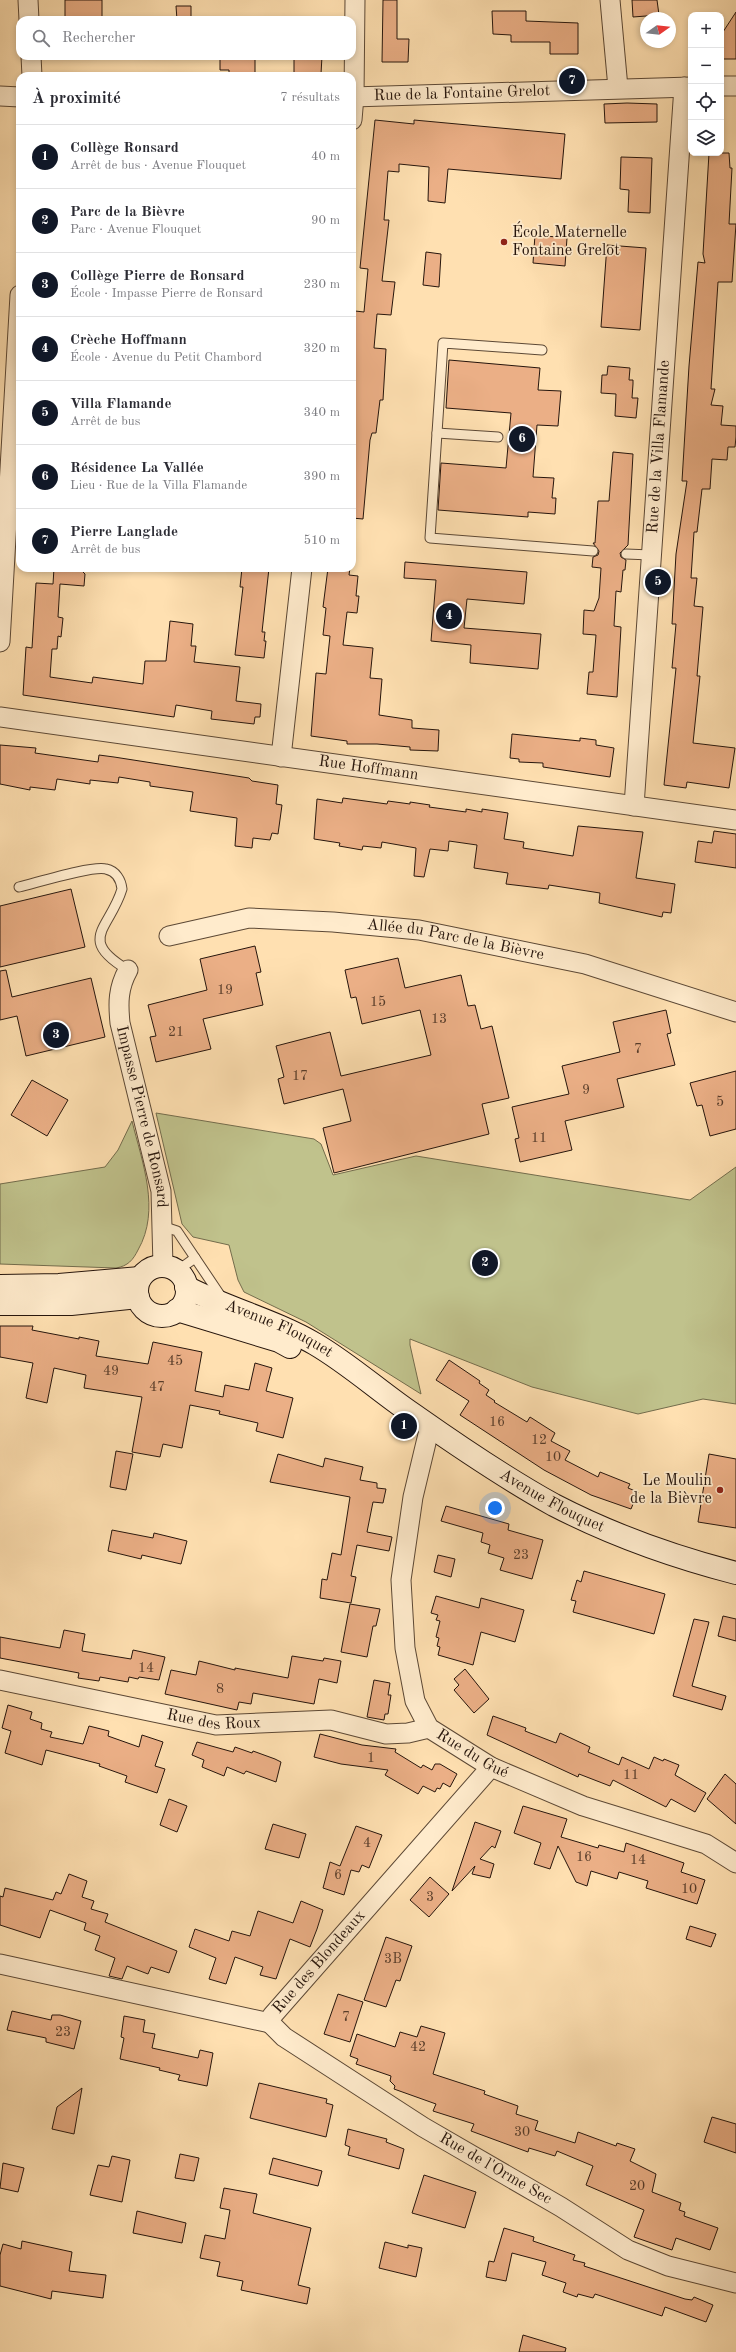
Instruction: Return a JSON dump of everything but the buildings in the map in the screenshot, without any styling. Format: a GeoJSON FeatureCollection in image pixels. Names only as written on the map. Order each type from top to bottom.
{"type":"FeatureCollection","features":[{"type":"Feature","properties":{"kind":"main road"},"geometry":{"type":"LineString","coordinates":[[0,1304],[71,1304],[139,1287],[150,1269],[175,1275],[185,1300],[177,1310],[164,1316],[157,1315],[145,1309],[139,1287]]}},
{"type":"Feature","properties":{"kind":"main road","name":"Avenue Flouquet"},"geometry":{"type":"LineString","coordinates":[[175,1275],[229,1307],[286,1329],[315,1344],[386,1396],[512,1480],[595,1524],[680,1556],[736,1573]]}},
{"type":"Feature","properties":{"kind":"main road"},"geometry":{"type":"LineString","coordinates":[[0,1286],[59,1285],[139,1287]]}},
{"type":"Feature","properties":{"kind":"main road","name":"Avenue Flouquet"},"geometry":{"type":"LineString","coordinates":[[177,1310],[279,1342],[386,1396]]}},
{"type":"Feature","properties":{"kind":"street"},"geometry":{"type":"LineString","coordinates":[[28,0],[29,16]]}},
{"type":"Feature","properties":{"kind":"street"},"geometry":{"type":"LineString","coordinates":[[355,0],[355,16]]}},
{"type":"Feature","properties":{"kind":"street"},"geometry":{"type":"LineString","coordinates":[[610,0],[618,88]]}},
{"type":"Feature","properties":{"kind":"street"},"geometry":{"type":"LineString","coordinates":[[31,60],[32,72]]}},
{"type":"Feature","properties":{"kind":"street"},"geometry":{"type":"LineString","coordinates":[[354,60],[354,72]]}},
{"type":"Feature","properties":{"kind":"street"},"geometry":{"type":"LineString","coordinates":[[724,86],[736,86]]}},
{"type":"Feature","properties":{"kind":"street","name":"Rue de la Fontaine Grelot"},"geometry":{"type":"LineString","coordinates":[[356,96],[687,87]]}},
{"type":"Feature","properties":{"kind":"street","name":"Rue de la Villa Flamande"},"geometry":{"type":"LineString","coordinates":[[634,806],[651,555],[687,87]]}},
{"type":"Feature","properties":{"kind":"street"},"geometry":{"type":"LineString","coordinates":[[0,96],[16,96]]}},
{"type":"Feature","properties":{"kind":"street"},"geometry":{"type":"LineString","coordinates":[[0,642],[16,364]]}},
{"type":"Feature","properties":{"kind":"street"},"geometry":{"type":"LineString","coordinates":[[281,757],[302,572]]}},
{"type":"Feature","properties":{"kind":"street","name":"Rue Hoffmann"},"geometry":{"type":"LineString","coordinates":[[0,717],[736,820]]}},
{"type":"Feature","properties":{"kind":"street","name":"Allée du Parc de la Bièvre"},"geometry":{"type":"LineString","coordinates":[[168,936],[249,918],[333,922],[419,930],[585,964],[736,1012]]}},
{"type":"Feature","properties":{"kind":"street","name":"Impasse Pierre de Ronsard"},"geometry":{"type":"LineString","coordinates":[[128,970],[120,983],[118,1003],[120,1023],[156,1168],[161,1191],[162,1226],[175,1275]]}},
{"type":"Feature","properties":{"kind":"street","name":"Rue du Gué"},"geometry":{"type":"LineString","coordinates":[[430,1426],[413,1497],[401,1580],[405,1648],[415,1701],[429,1728],[491,1767],[583,1806],[706,1844],[736,1863]]}},
{"type":"Feature","properties":{"kind":"street","name":"Rue des Roux"},"geometry":{"type":"LineString","coordinates":[[0,1680],[216,1725],[331,1720],[386,1734],[408,1733],[429,1728]]}},
{"type":"Feature","properties":{"kind":"street","name":"Rue des Blondeaux"},"geometry":{"type":"LineString","coordinates":[[0,1964],[270,2023],[272,2016],[491,1767]]}},
{"type":"Feature","properties":{"kind":"street","name":"Rue de l'Orme Sec"},"geometry":{"type":"LineString","coordinates":[[270,2023],[284,2037],[423,2127],[561,2207],[628,2250],[668,2266],[736,2284]]}},
{"type":"Feature","properties":{"kind":"lane"},"geometry":{"type":"LineString","coordinates":[[542,350],[443,343],[430,538],[593,552]]}},
{"type":"Feature","properties":{"kind":"lane"},"geometry":{"type":"LineString","coordinates":[[437,433],[498,437]]}},
{"type":"Feature","properties":{"kind":"lane"},"geometry":{"type":"LineString","coordinates":[[626,554],[651,555]]}},
{"type":"Feature","properties":{"kind":"lane"},"geometry":{"type":"LineString","coordinates":[[19,887],[98,868],[112,871],[118,877],[122,889],[99,935],[102,949],[106,954],[128,970]]}},
{"type":"Feature","properties":{"kind":"lane"},"geometry":{"type":"LineString","coordinates":[[162,1226],[176,1231],[229,1307]]}},
{"type":"Feature","properties":{"kind":"lane"},"geometry":{"type":"LineString","coordinates":[[175,1275],[195,1258]]}},
{"type":"Feature","properties":{"kind":"green space"},"geometry":{"type":"Polygon","coordinates":[[[156,1113],[314,1139],[321,1144],[333,1175],[416,1156],[690,1200],[736,1167],[736,1404],[703,1399],[638,1414],[532,1387],[410,1339],[421,1394],[306,1322],[244,1292],[238,1280],[229,1245],[193,1237],[182,1224],[156,1113]]]}},
{"type":"Feature","properties":{"kind":"green space"},"geometry":{"type":"Polygon","coordinates":[[[132,1121],[144,1169],[149,1202],[145,1235],[132,1260],[124,1266],[116,1268],[0,1264],[0,1184],[105,1167],[118,1150],[132,1121]]]}},
{"type":"Feature","properties":{"kind":"place","name":"Pierre Langlade"},"geometry":{"type":"Point","coordinates":[572,81]}},
{"type":"Feature","properties":{"kind":"place","name":"École Maternelle Fontaine Grelot"},"geometry":{"type":"Point","coordinates":[504,242]}},
{"type":"Feature","properties":{"kind":"place","name":"Résidence La Vallée"},"geometry":{"type":"Point","coordinates":[522,439]}},
{"type":"Feature","properties":{"kind":"place","name":"Villa Flamande"},"geometry":{"type":"Point","coordinates":[658,582]}},
{"type":"Feature","properties":{"kind":"place","name":"Crèche Hoffmann"},"geometry":{"type":"Point","coordinates":[449,616]}},
{"type":"Feature","properties":{"kind":"place","name":"Collège Pierre de Ronsard"},"geometry":{"type":"Point","coordinates":[56,1035]}},
{"type":"Feature","properties":{"kind":"place","name":"Parc de la Bièvre"},"geometry":{"type":"Point","coordinates":[485,1263]}},
{"type":"Feature","properties":{"kind":"place","name":"Collège Ronsard"},"geometry":{"type":"Point","coordinates":[404,1426]}},
{"type":"Feature","properties":{"kind":"place","name":"Le Moulin de la Bièvre"},"geometry":{"type":"Point","coordinates":[720,1490]}}]}
